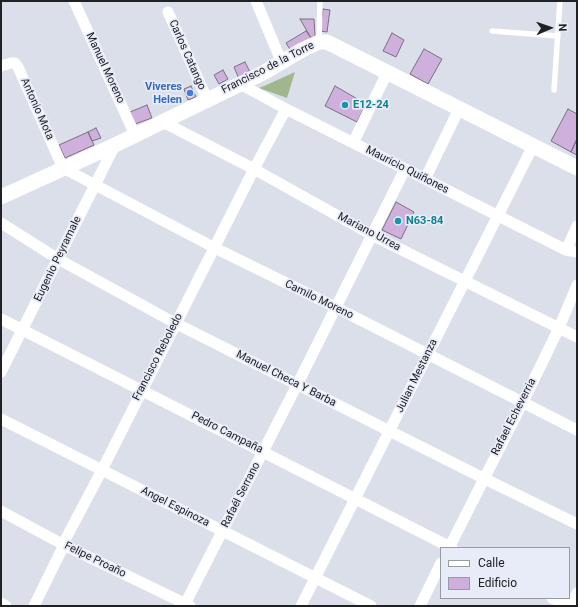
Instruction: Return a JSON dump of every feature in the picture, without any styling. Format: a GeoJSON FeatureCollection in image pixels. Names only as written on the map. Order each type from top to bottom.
{"type":"FeatureCollection","features":[{"type":"Feature","properties":{"kind":"street","name":"Manuel Moreno"},"geometry":{"type":"LineString","coordinates":[[74,1],[135,135]]}},
{"type":"Feature","properties":{"kind":"street"},"geometry":{"type":"LineString","coordinates":[[256,1],[282,63]]}},
{"type":"Feature","properties":{"kind":"street","name":"Carlos Catango"},"geometry":{"type":"LineString","coordinates":[[168,12],[207,99]]}},
{"type":"Feature","properties":{"kind":"street","name":"Francisco de la Torre"},"geometry":{"type":"LineString","coordinates":[[1,197],[163,122],[282,63],[302,50],[319,42],[333,44],[387,73],[577,168]]}},
{"type":"Feature","properties":{"kind":"street","name":"Antonio Mota"},"geometry":{"type":"LineString","coordinates":[[1,66],[11,63],[18,67],[63,168]]}},
{"type":"Feature","properties":{"kind":"street"},"geometry":{"type":"LineString","coordinates":[[354,143],[387,73]]}},
{"type":"Feature","properties":{"kind":"street","name":"Mauricio Quiñones"},"geometry":{"type":"LineString","coordinates":[[240,84],[286,109],[566,250],[577,252]]}},
{"type":"Feature","properties":{"kind":"street","name":"Francisco Reboledo"},"geometry":{"type":"LineString","coordinates":[[34,606],[64,545],[64,542],[215,248],[254,168],[286,109]]}},
{"type":"Feature","properties":{"kind":"street"},"geometry":{"type":"LineString","coordinates":[[425,179],[459,109]]}},
{"type":"Feature","properties":{"kind":"street","name":"Mariano Urrea"},"geometry":{"type":"LineString","coordinates":[[163,122],[254,168],[372,235],[577,337]]}},
{"type":"Feature","properties":{"kind":"street","name":"Eugenio Peyramale"},"geometry":{"type":"LineString","coordinates":[[1,372],[115,145]]}},
{"type":"Feature","properties":{"kind":"street","name":"Julian Mestanza"},"geometry":{"type":"LineString","coordinates":[[301,606],[390,431],[464,280],[533,146]]}},
{"type":"Feature","properties":{"kind":"street","name":"Camilo Moreno"},"geometry":{"type":"LineString","coordinates":[[63,168],[215,248],[577,430]]}},
{"type":"Feature","properties":{"kind":"street","name":"Rafaél Serrano"},"geometry":{"type":"LineString","coordinates":[[186,605],[405,169]]}},
{"type":"Feature","properties":{"kind":"street","name":"Manuel Checa Y Barba"},"geometry":{"type":"LineString","coordinates":[[1,223],[58,259],[176,323],[297,385],[577,524]]}},
{"type":"Feature","properties":{"kind":"street"},"geometry":{"type":"LineString","coordinates":[[566,250],[577,226]]}},
{"type":"Feature","properties":{"kind":"street","name":"Rafael Echeverria"},"geometry":{"type":"LineString","coordinates":[[450,547],[483,478],[523,402],[559,328],[577,285]]}},
{"type":"Feature","properties":{"kind":"street","name":"Pedro Campaña"},"geometry":{"type":"LineString","coordinates":[[1,319],[355,498],[448,547]]}},
{"type":"Feature","properties":{"kind":"street","name":"Angel Espinoza"},"geometry":{"type":"LineString","coordinates":[[1,419],[371,606]]}},
{"type":"Feature","properties":{"kind":"street","name":"Felipe Proaño"},"geometry":{"type":"LineString","coordinates":[[1,511],[64,545],[186,605]]}},
{"type":"Feature","properties":{"kind":"street"},"geometry":{"type":"LineString","coordinates":[[420,606],[440,566]]}},
{"type":"Feature","properties":{"kind":"street"},"geometry":{"type":"LineString","coordinates":[[554,599],[569,606],[577,593]]}},
{"type":"Feature","properties":{"kind":"street"},"geometry":{"type":"LineString","coordinates":[[1,603],[6,606]]}},
{"type":"Feature","properties":{"kind":"lane"},"geometry":{"type":"LineString","coordinates":[[319,42],[320,1]]}},
{"type":"Feature","properties":{"kind":"lane"},"geometry":{"type":"LineString","coordinates":[[554,90],[560,1]]}},
{"type":"Feature","properties":{"kind":"lane"},"geometry":{"type":"LineString","coordinates":[[492,31],[558,36]]}},
{"type":"Feature","properties":{"kind":"green space"},"geometry":{"type":"Polygon","coordinates":[[[295,72],[287,98],[259,88],[264,86],[295,72]]]}},
{"type":"Feature","properties":{"kind":"building"},"geometry":{"type":"Polygon","coordinates":[[[323,9],[330,10],[327,32],[320,31],[323,9]]]}},
{"type":"Feature","properties":{"kind":"building"},"geometry":{"type":"Polygon","coordinates":[[[300,19],[314,19],[315,36],[311,38],[300,19]]]}},
{"type":"Feature","properties":{"kind":"building"},"geometry":{"type":"Polygon","coordinates":[[[306,31],[311,38],[291,51],[286,43],[306,31]]]}},
{"type":"Feature","properties":{"kind":"building"},"geometry":{"type":"Polygon","coordinates":[[[392,33],[404,40],[396,57],[383,51],[392,33]]]}},
{"type":"Feature","properties":{"kind":"building"},"geometry":{"type":"Polygon","coordinates":[[[424,49],[442,59],[428,84],[410,74],[424,49]]]}},
{"type":"Feature","properties":{"kind":"building"},"geometry":{"type":"Polygon","coordinates":[[[245,62],[251,74],[239,79],[234,67],[245,62]]]}},
{"type":"Feature","properties":{"kind":"building"},"geometry":{"type":"Polygon","coordinates":[[[223,70],[228,79],[219,84],[214,75],[223,70]]]}},
{"type":"Feature","properties":{"kind":"building","name":"Viveres Helen"},"geometry":{"type":"Polygon","coordinates":[[[191,86],[196,97],[188,100],[184,89],[191,86]]]}},
{"type":"Feature","properties":{"kind":"building","name":"E12-24"},"geometry":{"type":"Polygon","coordinates":[[[335,86],[366,104],[357,122],[325,106],[335,86]]]}},
{"type":"Feature","properties":{"kind":"building"},"geometry":{"type":"Polygon","coordinates":[[[147,105],[152,118],[135,124],[130,112],[147,105]]]}},
{"type":"Feature","properties":{"kind":"building"},"geometry":{"type":"Polygon","coordinates":[[[568,109],[577,114],[577,139],[571,152],[551,141],[568,109]]]}},
{"type":"Feature","properties":{"kind":"building"},"geometry":{"type":"Polygon","coordinates":[[[96,128],[101,138],[92,141],[88,132],[96,128]]]}},
{"type":"Feature","properties":{"kind":"building"},"geometry":{"type":"Polygon","coordinates":[[[88,132],[94,145],[65,158],[59,145],[88,132]]]}},
{"type":"Feature","properties":{"kind":"building"},"geometry":{"type":"Polygon","coordinates":[[[577,139],[577,155],[571,152],[577,139]]]}},
{"type":"Feature","properties":{"kind":"building","name":"N63-84"},"geometry":{"type":"Polygon","coordinates":[[[396,202],[414,212],[401,239],[382,230],[396,202]]]}},
{"type":"Feature","properties":{"kind":"place","name":"Viveres Helen"},"geometry":{"type":"Point","coordinates":[190,93]}},
{"type":"Feature","properties":{"kind":"place","name":"E12-24"},"geometry":{"type":"Point","coordinates":[345,105]}},
{"type":"Feature","properties":{"kind":"place","name":"N63-84"},"geometry":{"type":"Point","coordinates":[398,221]}}]}
